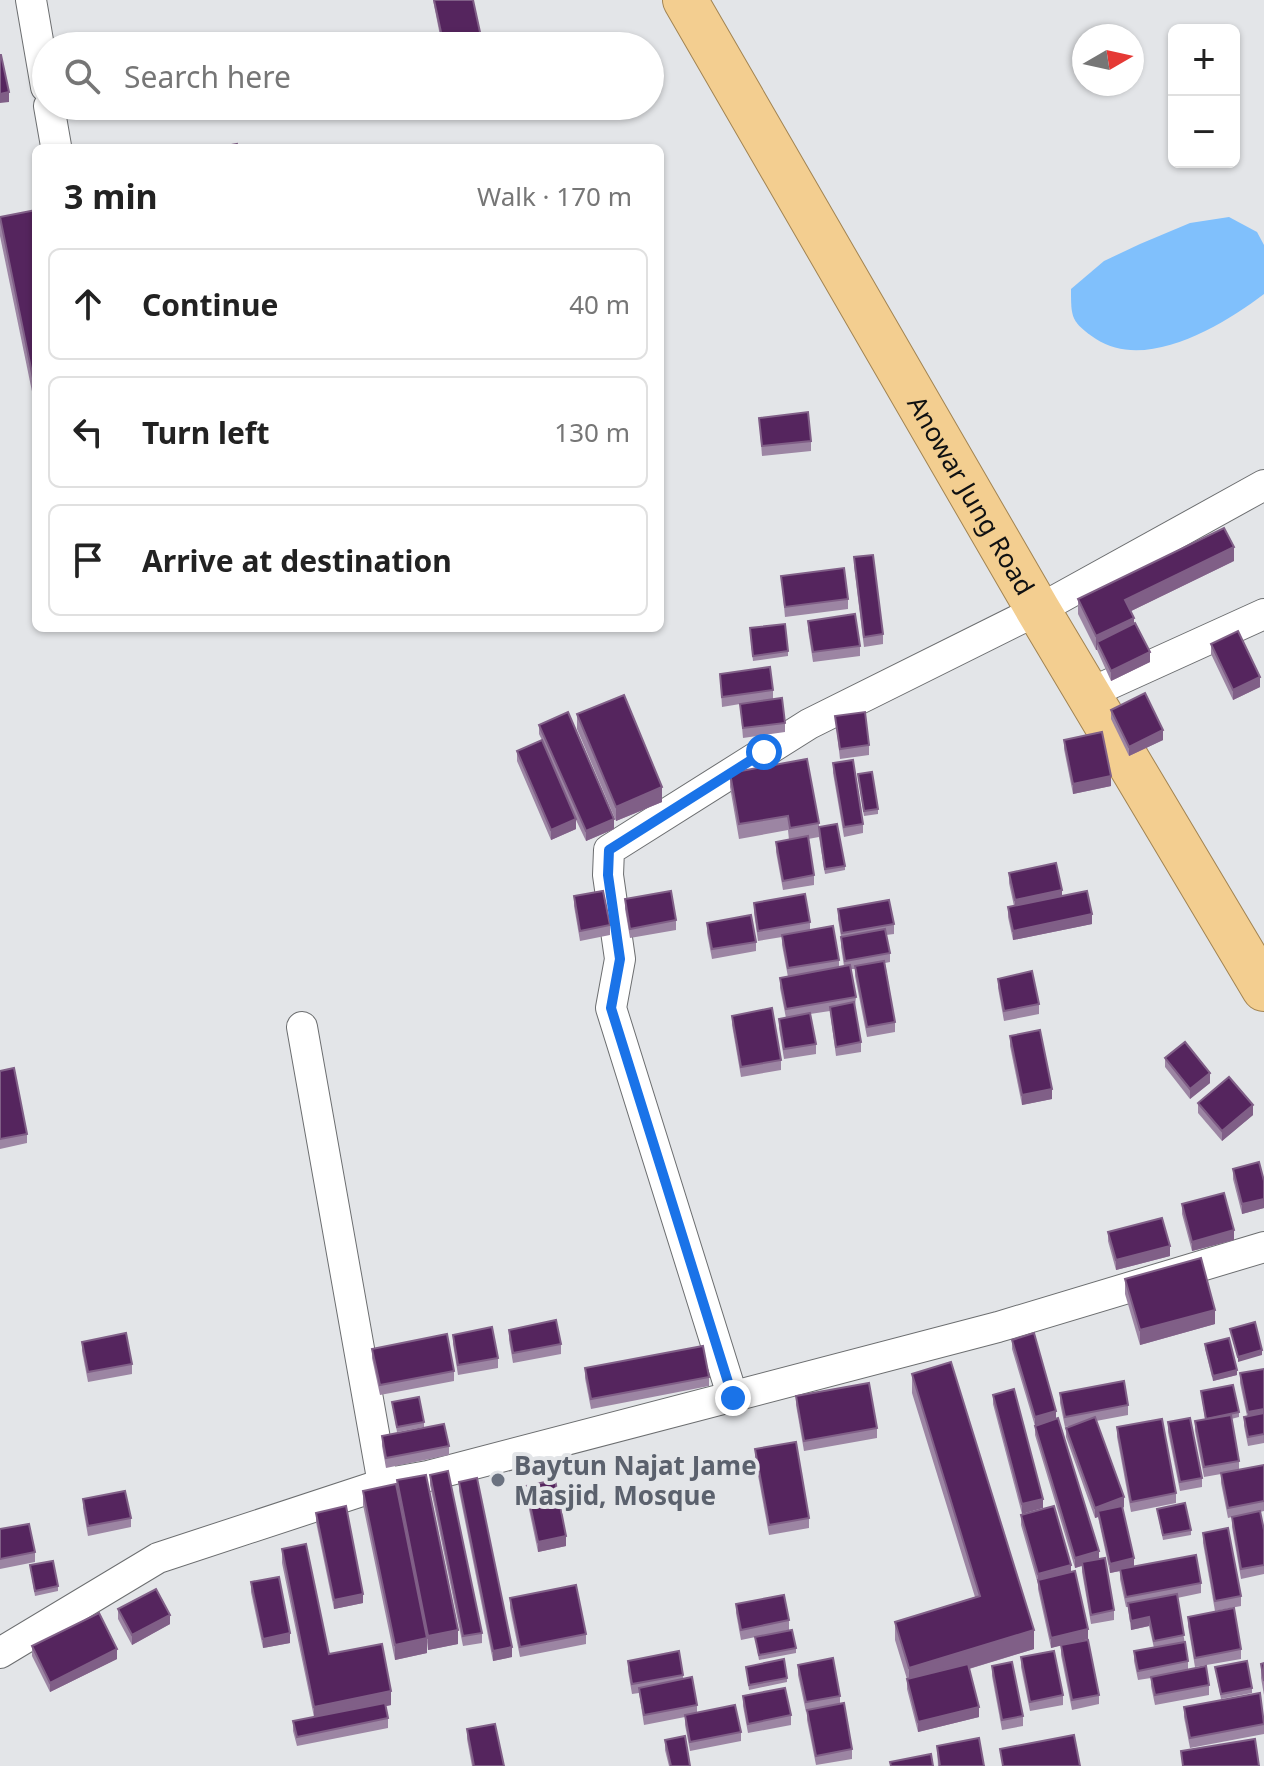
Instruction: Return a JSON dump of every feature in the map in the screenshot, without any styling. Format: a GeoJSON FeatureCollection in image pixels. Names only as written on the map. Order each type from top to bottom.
{"type":"FeatureCollection","features":[{"type":"Feature","properties":{"kind":"highway","name":"Anowar Jung Road"},"geometry":{"type":"LineString","coordinates":[[685,0],[1038,610],[1264,989]]}},
{"type":"Feature","properties":{"kind":"street"},"geometry":{"type":"LineString","coordinates":[[31,0],[37,32]]}},
{"type":"Feature","properties":{"kind":"street"},"geometry":{"type":"LineString","coordinates":[[51,120],[56,144]]}},
{"type":"Feature","properties":{"kind":"street"},"geometry":{"type":"LineString","coordinates":[[733,1398],[611,1008],[620,959],[608,875],[609,850],[809,724],[1038,610],[1264,485]]}},
{"type":"Feature","properties":{"kind":"street"},"geometry":{"type":"LineString","coordinates":[[1090,693],[1264,614]]}},
{"type":"Feature","properties":{"kind":"street"},"geometry":{"type":"LineString","coordinates":[[302,1027],[383,1484]]}},
{"type":"Feature","properties":{"kind":"street"},"geometry":{"type":"LineString","coordinates":[[0,1653],[158,1558],[383,1484],[428,1476],[998,1327],[1264,1247]]}},
{"type":"Feature","properties":{"kind":"water"},"geometry":{"type":"Polygon","coordinates":[[[1229,217],[1257,232],[1264,245],[1264,294],[1247,306],[1206,331],[1160,347],[1138,350],[1116,348],[1096,339],[1077,323],[1072,313],[1071,289],[1104,261],[1190,223],[1229,217]]]}},
{"type":"Feature","properties":{"kind":"building"},"geometry":{"type":"Polygon","coordinates":[[[434,0],[473,0],[480,32],[441,32],[434,0]]]}},
{"type":"Feature","properties":{"kind":"building"},"geometry":{"type":"Polygon","coordinates":[[[0,55],[9,92],[0,94],[0,55]]]}},
{"type":"Feature","properties":{"kind":"building"},"geometry":{"type":"Polygon","coordinates":[[[32,211],[32,373],[0,217],[32,211]]]}},
{"type":"Feature","properties":{"kind":"building"},"geometry":{"type":"Polygon","coordinates":[[[808,412],[811,441],[762,446],[759,418],[808,412]]]}},
{"type":"Feature","properties":{"kind":"building"},"geometry":{"type":"Polygon","coordinates":[[[1224,528],[1234,547],[1125,600],[1134,618],[1096,636],[1078,599],[1224,528]]]}},
{"type":"Feature","properties":{"kind":"building"},"geometry":{"type":"Polygon","coordinates":[[[873,555],[883,634],[864,637],[854,557],[873,555]]]}},
{"type":"Feature","properties":{"kind":"building"},"geometry":{"type":"Polygon","coordinates":[[[844,568],[848,599],[785,607],[781,576],[844,568]]]}},
{"type":"Feature","properties":{"kind":"building"},"geometry":{"type":"Polygon","coordinates":[[[855,614],[860,646],[813,652],[808,621],[855,614]]]}},
{"type":"Feature","properties":{"kind":"building"},"geometry":{"type":"Polygon","coordinates":[[[1135,623],[1150,652],[1111,671],[1097,642],[1135,623]]]}},
{"type":"Feature","properties":{"kind":"building"},"geometry":{"type":"Polygon","coordinates":[[[785,624],[788,651],[753,656],[750,628],[785,624]]]}},
{"type":"Feature","properties":{"kind":"building"},"geometry":{"type":"Polygon","coordinates":[[[1238,631],[1260,677],[1233,690],[1211,644],[1238,631]]]}},
{"type":"Feature","properties":{"kind":"building"},"geometry":{"type":"Polygon","coordinates":[[[770,667],[773,690],[722,697],[720,674],[770,667]]]}},
{"type":"Feature","properties":{"kind":"building"},"geometry":{"type":"Polygon","coordinates":[[[1145,693],[1163,730],[1129,747],[1111,710],[1145,693]]]}},
{"type":"Feature","properties":{"kind":"building"},"geometry":{"type":"Polygon","coordinates":[[[624,695],[662,787],[616,807],[577,714],[624,695]]]}},
{"type":"Feature","properties":{"kind":"building"},"geometry":{"type":"Polygon","coordinates":[[[782,698],[785,723],[743,728],[740,704],[782,698]]]}},
{"type":"Feature","properties":{"kind":"building"},"geometry":{"type":"Polygon","coordinates":[[[568,712],[614,819],[586,831],[539,725],[568,712]]]}},
{"type":"Feature","properties":{"kind":"building"},"geometry":{"type":"Polygon","coordinates":[[[865,712],[869,745],[840,749],[835,716],[865,712]]]}},
{"type":"Feature","properties":{"kind":"building"},"geometry":{"type":"Polygon","coordinates":[[[1102,732],[1111,776],[1073,784],[1064,740],[1102,732]]]}},
{"type":"Feature","properties":{"kind":"building"},"geometry":{"type":"Polygon","coordinates":[[[542,740],[576,819],[551,830],[517,751],[542,740]]]}},
{"type":"Feature","properties":{"kind":"building"},"geometry":{"type":"Polygon","coordinates":[[[807,759],[819,823],[790,828],[788,816],[739,824],[730,773],[807,759]]]}},
{"type":"Feature","properties":{"kind":"building"},"geometry":{"type":"Polygon","coordinates":[[[853,760],[863,824],[844,827],[833,763],[853,760]]]}},
{"type":"Feature","properties":{"kind":"building"},"geometry":{"type":"Polygon","coordinates":[[[872,772],[878,809],[864,811],[858,774],[872,772]]]}},
{"type":"Feature","properties":{"kind":"building"},"geometry":{"type":"Polygon","coordinates":[[[837,824],[845,866],[825,869],[819,827],[837,824]]]}},
{"type":"Feature","properties":{"kind":"building"},"geometry":{"type":"Polygon","coordinates":[[[808,836],[814,875],[783,881],[776,842],[808,836]]]}},
{"type":"Feature","properties":{"kind":"building"},"geometry":{"type":"Polygon","coordinates":[[[1056,863],[1062,890],[1015,900],[1009,873],[1056,863]]]}},
{"type":"Feature","properties":{"kind":"building"},"geometry":{"type":"Polygon","coordinates":[[[603,891],[610,925],[580,931],[574,896],[603,891]]]}},
{"type":"Feature","properties":{"kind":"building"},"geometry":{"type":"Polygon","coordinates":[[[671,891],[676,920],[630,929],[625,899],[671,891]]]}},
{"type":"Feature","properties":{"kind":"building"},"geometry":{"type":"Polygon","coordinates":[[[1087,891],[1092,914],[1013,931],[1008,907],[1087,891]]]}},
{"type":"Feature","properties":{"kind":"building"},"geometry":{"type":"Polygon","coordinates":[[[805,894],[810,922],[758,931],[754,903],[805,894]]]}},
{"type":"Feature","properties":{"kind":"building"},"geometry":{"type":"Polygon","coordinates":[[[889,900],[894,924],[842,933],[838,909],[889,900]]]}},
{"type":"Feature","properties":{"kind":"building"},"geometry":{"type":"Polygon","coordinates":[[[751,915],[756,942],[712,949],[707,923],[751,915]]]}},
{"type":"Feature","properties":{"kind":"building"},"geometry":{"type":"Polygon","coordinates":[[[833,926],[839,960],[788,968],[782,935],[833,926]]]}},
{"type":"Feature","properties":{"kind":"building"},"geometry":{"type":"Polygon","coordinates":[[[885,929],[890,953],[845,961],[841,937],[885,929]]]}},
{"type":"Feature","properties":{"kind":"building"},"geometry":{"type":"Polygon","coordinates":[[[884,961],[895,1022],[867,1027],[855,966],[884,961]]]}},
{"type":"Feature","properties":{"kind":"building"},"geometry":{"type":"Polygon","coordinates":[[[850,965],[856,997],[786,1009],[780,978],[850,965]]]}},
{"type":"Feature","properties":{"kind":"building"},"geometry":{"type":"Polygon","coordinates":[[[1032,971],[1039,1004],[1004,1011],[998,979],[1032,971]]]}},
{"type":"Feature","properties":{"kind":"building"},"geometry":{"type":"Polygon","coordinates":[[[854,1002],[861,1042],[836,1047],[830,1007],[854,1002]]]}},
{"type":"Feature","properties":{"kind":"building"},"geometry":{"type":"Polygon","coordinates":[[[772,1008],[781,1060],[741,1067],[732,1016],[772,1008]]]}},
{"type":"Feature","properties":{"kind":"building"},"geometry":{"type":"Polygon","coordinates":[[[810,1013],[816,1044],[784,1049],[779,1019],[810,1013]]]}},
{"type":"Feature","properties":{"kind":"building"},"geometry":{"type":"Polygon","coordinates":[[[1040,1030],[1052,1089],[1022,1095],[1010,1036],[1040,1030]]]}},
{"type":"Feature","properties":{"kind":"building"},"geometry":{"type":"Polygon","coordinates":[[[1185,1042],[1210,1073],[1190,1089],[1165,1058],[1185,1042]]]}},
{"type":"Feature","properties":{"kind":"building"},"geometry":{"type":"Polygon","coordinates":[[[14,1068],[27,1134],[0,1139],[0,1071],[14,1068]]]}},
{"type":"Feature","properties":{"kind":"building"},"geometry":{"type":"Polygon","coordinates":[[[1229,1077],[1253,1105],[1222,1131],[1198,1103],[1229,1077]]]}},
{"type":"Feature","properties":{"kind":"building"},"geometry":{"type":"Polygon","coordinates":[[[1259,1162],[1264,1181],[1264,1199],[1242,1204],[1233,1169],[1259,1162]]]}},
{"type":"Feature","properties":{"kind":"building"},"geometry":{"type":"Polygon","coordinates":[[[1224,1193],[1234,1230],[1192,1242],[1182,1204],[1224,1193]]]}},
{"type":"Feature","properties":{"kind":"building"},"geometry":{"type":"Polygon","coordinates":[[[1162,1218],[1170,1246],[1116,1260],[1108,1232],[1162,1218]]]}},
{"type":"Feature","properties":{"kind":"building"},"geometry":{"type":"Polygon","coordinates":[[[1201,1258],[1215,1310],[1140,1330],[1125,1279],[1201,1258]]]}},
{"type":"Feature","properties":{"kind":"building"},"geometry":{"type":"Polygon","coordinates":[[[556,1320],[561,1344],[513,1353],[509,1330],[556,1320]]]}},
{"type":"Feature","properties":{"kind":"building"},"geometry":{"type":"Polygon","coordinates":[[[1255,1322],[1262,1350],[1238,1357],[1230,1329],[1255,1322]]]}},
{"type":"Feature","properties":{"kind":"building"},"geometry":{"type":"Polygon","coordinates":[[[492,1327],[498,1358],[458,1365],[453,1335],[492,1327]]]}},
{"type":"Feature","properties":{"kind":"building"},"geometry":{"type":"Polygon","coordinates":[[[126,1333],[132,1364],[88,1372],[82,1342],[126,1333]]]}},
{"type":"Feature","properties":{"kind":"building"},"geometry":{"type":"Polygon","coordinates":[[[1034,1333],[1056,1411],[1035,1417],[1012,1340],[1034,1333]]]}},
{"type":"Feature","properties":{"kind":"building"},"geometry":{"type":"Polygon","coordinates":[[[447,1334],[454,1371],[380,1385],[372,1349],[447,1334]]]}},
{"type":"Feature","properties":{"kind":"building"},"geometry":{"type":"Polygon","coordinates":[[[1229,1338],[1237,1370],[1213,1376],[1205,1344],[1229,1338]]]}},
{"type":"Feature","properties":{"kind":"building"},"geometry":{"type":"Polygon","coordinates":[[[703,1346],[709,1377],[591,1399],[585,1368],[703,1346]]]}},
{"type":"Feature","properties":{"kind":"building"},"geometry":{"type":"Polygon","coordinates":[[[951,1362],[1034,1630],[909,1668],[895,1622],[980,1596],[912,1374],[951,1362]]]}},
{"type":"Feature","properties":{"kind":"building"},"geometry":{"type":"Polygon","coordinates":[[[1264,1369],[1264,1409],[1248,1412],[1240,1373],[1264,1369]]]}},
{"type":"Feature","properties":{"kind":"building"},"geometry":{"type":"Polygon","coordinates":[[[1124,1381],[1128,1405],[1065,1417],[1060,1393],[1124,1381]]]}},
{"type":"Feature","properties":{"kind":"building"},"geometry":{"type":"Polygon","coordinates":[[[869,1383],[877,1428],[804,1441],[796,1396],[869,1383]]]}},
{"type":"Feature","properties":{"kind":"building"},"geometry":{"type":"Polygon","coordinates":[[[1233,1385],[1239,1412],[1206,1419],[1201,1391],[1233,1385]]]}},
{"type":"Feature","properties":{"kind":"building"},"geometry":{"type":"Polygon","coordinates":[[[1014,1389],[1043,1499],[1022,1504],[993,1395],[1014,1389]]]}},
{"type":"Feature","properties":{"kind":"building"},"geometry":{"type":"Polygon","coordinates":[[[419,1397],[424,1422],[397,1427],[392,1402],[419,1397]]]}},
{"type":"Feature","properties":{"kind":"building"},"geometry":{"type":"Polygon","coordinates":[[[1264,1413],[1264,1434],[1248,1437],[1244,1417],[1264,1413]]]}},
{"type":"Feature","properties":{"kind":"building"},"geometry":{"type":"Polygon","coordinates":[[[1231,1415],[1239,1461],[1204,1467],[1195,1421],[1231,1415]]]}},
{"type":"Feature","properties":{"kind":"building"},"geometry":{"type":"Polygon","coordinates":[[[1095,1417],[1124,1497],[1095,1508],[1066,1428],[1095,1417]]]}},
{"type":"Feature","properties":{"kind":"building"},"geometry":{"type":"Polygon","coordinates":[[[1058,1418],[1099,1551],[1075,1558],[1035,1426],[1058,1418]]]}},
{"type":"Feature","properties":{"kind":"building"},"geometry":{"type":"Polygon","coordinates":[[[1190,1418],[1202,1478],[1180,1482],[1168,1422],[1190,1418]]]}},
{"type":"Feature","properties":{"kind":"building"},"geometry":{"type":"Polygon","coordinates":[[[1162,1419],[1176,1493],[1131,1502],[1117,1427],[1162,1419]]]}},
{"type":"Feature","properties":{"kind":"building"},"geometry":{"type":"Polygon","coordinates":[[[444,1424],[449,1446],[386,1458],[382,1436],[444,1424]]]}},
{"type":"Feature","properties":{"kind":"building"},"geometry":{"type":"Polygon","coordinates":[[[796,1442],[809,1518],[769,1525],[755,1449],[796,1442]]]}},
{"type":"Feature","properties":{"kind":"building"},"geometry":{"type":"Polygon","coordinates":[[[1264,1465],[1264,1501],[1228,1508],[1221,1473],[1264,1465]]]}},
{"type":"Feature","properties":{"kind":"building"},"geometry":{"type":"Polygon","coordinates":[[[448,1471],[482,1633],[463,1636],[430,1475],[448,1471]]]}},
{"type":"Feature","properties":{"kind":"building"},"geometry":{"type":"Polygon","coordinates":[[[426,1475],[458,1630],[428,1636],[397,1480],[426,1475]]]}},
{"type":"Feature","properties":{"kind":"building"},"geometry":{"type":"Polygon","coordinates":[[[477,1478],[512,1647],[493,1651],[459,1482],[477,1478]]]}},
{"type":"Feature","properties":{"kind":"building"},"geometry":{"type":"Polygon","coordinates":[[[555,1480],[566,1536],[538,1542],[526,1486],[555,1480]]]}},
{"type":"Feature","properties":{"kind":"building"},"geometry":{"type":"Polygon","coordinates":[[[396,1484],[427,1638],[395,1645],[363,1491],[396,1484]]]}},
{"type":"Feature","properties":{"kind":"building"},"geometry":{"type":"Polygon","coordinates":[[[125,1491],[131,1518],[88,1526],[83,1499],[125,1491]]]}},
{"type":"Feature","properties":{"kind":"building"},"geometry":{"type":"Polygon","coordinates":[[[1185,1503],[1191,1530],[1163,1535],[1157,1509],[1185,1503]]]}},
{"type":"Feature","properties":{"kind":"building"},"geometry":{"type":"Polygon","coordinates":[[[346,1506],[363,1594],[334,1600],[316,1513],[346,1506]]]}},
{"type":"Feature","properties":{"kind":"building"},"geometry":{"type":"Polygon","coordinates":[[[1054,1506],[1071,1565],[1038,1574],[1021,1515],[1054,1506]]]}},
{"type":"Feature","properties":{"kind":"building"},"geometry":{"type":"Polygon","coordinates":[[[1122,1506],[1134,1558],[1110,1564],[1098,1511],[1122,1506]]]}},
{"type":"Feature","properties":{"kind":"building"},"geometry":{"type":"Polygon","coordinates":[[[1260,1511],[1264,1530],[1264,1565],[1241,1569],[1232,1517],[1260,1511]]]}},
{"type":"Feature","properties":{"kind":"building"},"geometry":{"type":"Polygon","coordinates":[[[29,1524],[35,1552],[0,1559],[0,1529],[29,1524]]]}},
{"type":"Feature","properties":{"kind":"building"},"geometry":{"type":"Polygon","coordinates":[[[1228,1528],[1241,1596],[1215,1601],[1203,1533],[1228,1528]]]}},
{"type":"Feature","properties":{"kind":"building"},"geometry":{"type":"Polygon","coordinates":[[[306,1544],[329,1654],[382,1644],[391,1691],[314,1707],[282,1549],[306,1544]]]}},
{"type":"Feature","properties":{"kind":"building"},"geometry":{"type":"Polygon","coordinates":[[[1196,1555],[1201,1583],[1126,1597],[1120,1569],[1196,1555]]]}},
{"type":"Feature","properties":{"kind":"building"},"geometry":{"type":"Polygon","coordinates":[[[1105,1558],[1114,1610],[1091,1615],[1082,1562],[1105,1558]]]}},
{"type":"Feature","properties":{"kind":"building"},"geometry":{"type":"Polygon","coordinates":[[[53,1561],[58,1586],[35,1591],[30,1565],[53,1561]]]}},
{"type":"Feature","properties":{"kind":"building"},"geometry":{"type":"Polygon","coordinates":[[[1075,1571],[1088,1629],[1051,1638],[1038,1580],[1075,1571]]]}},
{"type":"Feature","properties":{"kind":"building"},"geometry":{"type":"Polygon","coordinates":[[[279,1577],[290,1633],[263,1639],[251,1582],[279,1577]]]}},
{"type":"Feature","properties":{"kind":"building"},"geometry":{"type":"Polygon","coordinates":[[[576,1585],[586,1634],[520,1647],[510,1598],[576,1585]]]}},
{"type":"Feature","properties":{"kind":"building"},"geometry":{"type":"Polygon","coordinates":[[[156,1589],[170,1615],[132,1635],[118,1609],[156,1589]]]}},
{"type":"Feature","properties":{"kind":"building"},"geometry":{"type":"Polygon","coordinates":[[[1177,1594],[1184,1635],[1154,1641],[1149,1617],[1131,1621],[1128,1603],[1177,1594]]]}},
{"type":"Feature","properties":{"kind":"building"},"geometry":{"type":"Polygon","coordinates":[[[784,1595],[789,1620],[741,1630],[736,1604],[784,1595]]]}},
{"type":"Feature","properties":{"kind":"building"},"geometry":{"type":"Polygon","coordinates":[[[1234,1608],[1241,1649],[1195,1658],[1188,1617],[1234,1608]]]}},
{"type":"Feature","properties":{"kind":"building"},"geometry":{"type":"Polygon","coordinates":[[[99,1613],[117,1649],[50,1683],[32,1646],[99,1613]]]}},
{"type":"Feature","properties":{"kind":"building"},"geometry":{"type":"Polygon","coordinates":[[[792,1630],[796,1648],[759,1655],[755,1637],[792,1630]]]}},
{"type":"Feature","properties":{"kind":"building"},"geometry":{"type":"Polygon","coordinates":[[[1088,1640],[1099,1695],[1072,1700],[1061,1645],[1088,1640]]]}},
{"type":"Feature","properties":{"kind":"building"},"geometry":{"type":"Polygon","coordinates":[[[1185,1642],[1188,1661],[1138,1671],[1134,1651],[1185,1642]]]}},
{"type":"Feature","properties":{"kind":"building"},"geometry":{"type":"Polygon","coordinates":[[[679,1651],[683,1675],[632,1684],[628,1661],[679,1651]]]}},
{"type":"Feature","properties":{"kind":"building"},"geometry":{"type":"Polygon","coordinates":[[[1054,1651],[1063,1695],[1030,1702],[1021,1657],[1054,1651]]]}},
{"type":"Feature","properties":{"kind":"building"},"geometry":{"type":"Polygon","coordinates":[[[833,1658],[840,1696],[806,1702],[798,1665],[833,1658]]]}},
{"type":"Feature","properties":{"kind":"building"},"geometry":{"type":"Polygon","coordinates":[[[784,1659],[787,1678],[749,1685],[746,1667],[784,1659]]]}},
{"type":"Feature","properties":{"kind":"building"},"geometry":{"type":"Polygon","coordinates":[[[1247,1661],[1252,1688],[1221,1694],[1215,1667],[1247,1661]]]}},
{"type":"Feature","properties":{"kind":"building"},"geometry":{"type":"Polygon","coordinates":[[[1012,1662],[1023,1716],[1002,1720],[992,1666],[1012,1662]]]}},
{"type":"Feature","properties":{"kind":"building"},"geometry":{"type":"Polygon","coordinates":[[[968,1664],[979,1707],[918,1722],[907,1679],[968,1664]]]}},
{"type":"Feature","properties":{"kind":"building"},"geometry":{"type":"Polygon","coordinates":[[[1206,1666],[1209,1685],[1155,1695],[1151,1677],[1206,1666]]]}},
{"type":"Feature","properties":{"kind":"building"},"geometry":{"type":"Polygon","coordinates":[[[692,1677],[697,1705],[644,1715],[639,1688],[692,1677]]]}},
{"type":"Feature","properties":{"kind":"building"},"geometry":{"type":"Polygon","coordinates":[[[785,1688],[791,1715],[748,1724],[743,1696],[785,1688]]]}},
{"type":"Feature","properties":{"kind":"building"},"geometry":{"type":"Polygon","coordinates":[[[1260,1693],[1264,1724],[1190,1738],[1184,1707],[1260,1693]]]}},
{"type":"Feature","properties":{"kind":"building"},"geometry":{"type":"Polygon","coordinates":[[[385,1703],[388,1718],[297,1737],[293,1721],[385,1703]]]}},
{"type":"Feature","properties":{"kind":"building"},"geometry":{"type":"Polygon","coordinates":[[[844,1703],[852,1749],[816,1756],[807,1710],[844,1703]]]}},
{"type":"Feature","properties":{"kind":"building"},"geometry":{"type":"Polygon","coordinates":[[[735,1705],[741,1732],[690,1742],[685,1715],[735,1705]]]}},
{"type":"Feature","properties":{"kind":"building"},"geometry":{"type":"Polygon","coordinates":[[[495,1724],[504,1766],[474,1766],[467,1729],[495,1724]]]}},
{"type":"Feature","properties":{"kind":"building"},"geometry":{"type":"Polygon","coordinates":[[[1074,1735],[1080,1766],[1003,1766],[1000,1749],[1074,1735]]]}},
{"type":"Feature","properties":{"kind":"building"},"geometry":{"type":"Polygon","coordinates":[[[685,1736],[690,1766],[671,1766],[665,1740],[685,1736]]]}},
{"type":"Feature","properties":{"kind":"building"},"geometry":{"type":"Polygon","coordinates":[[[979,1738],[984,1766],[940,1766],[937,1746],[979,1738]]]}},
{"type":"Feature","properties":{"kind":"building"},"geometry":{"type":"Polygon","coordinates":[[[1255,1739],[1259,1766],[1183,1766],[1181,1751],[1255,1739]]]}},
{"type":"Feature","properties":{"kind":"building"},"geometry":{"type":"Polygon","coordinates":[[[931,1754],[933,1766],[891,1766],[890,1762],[931,1754]]]}},
{"type":"Feature","properties":{"kind":"place","name":"Baytun Najat Jame Masjid, Mosque"},"geometry":{"type":"Point","coordinates":[498,1480]}},
{"type":"Feature","properties":{"kind":"route"},"geometry":{"type":"LineString","coordinates":[[733,1398],[611,1008],[620,959],[608,875],[609,850],[764,752]]}}]}
